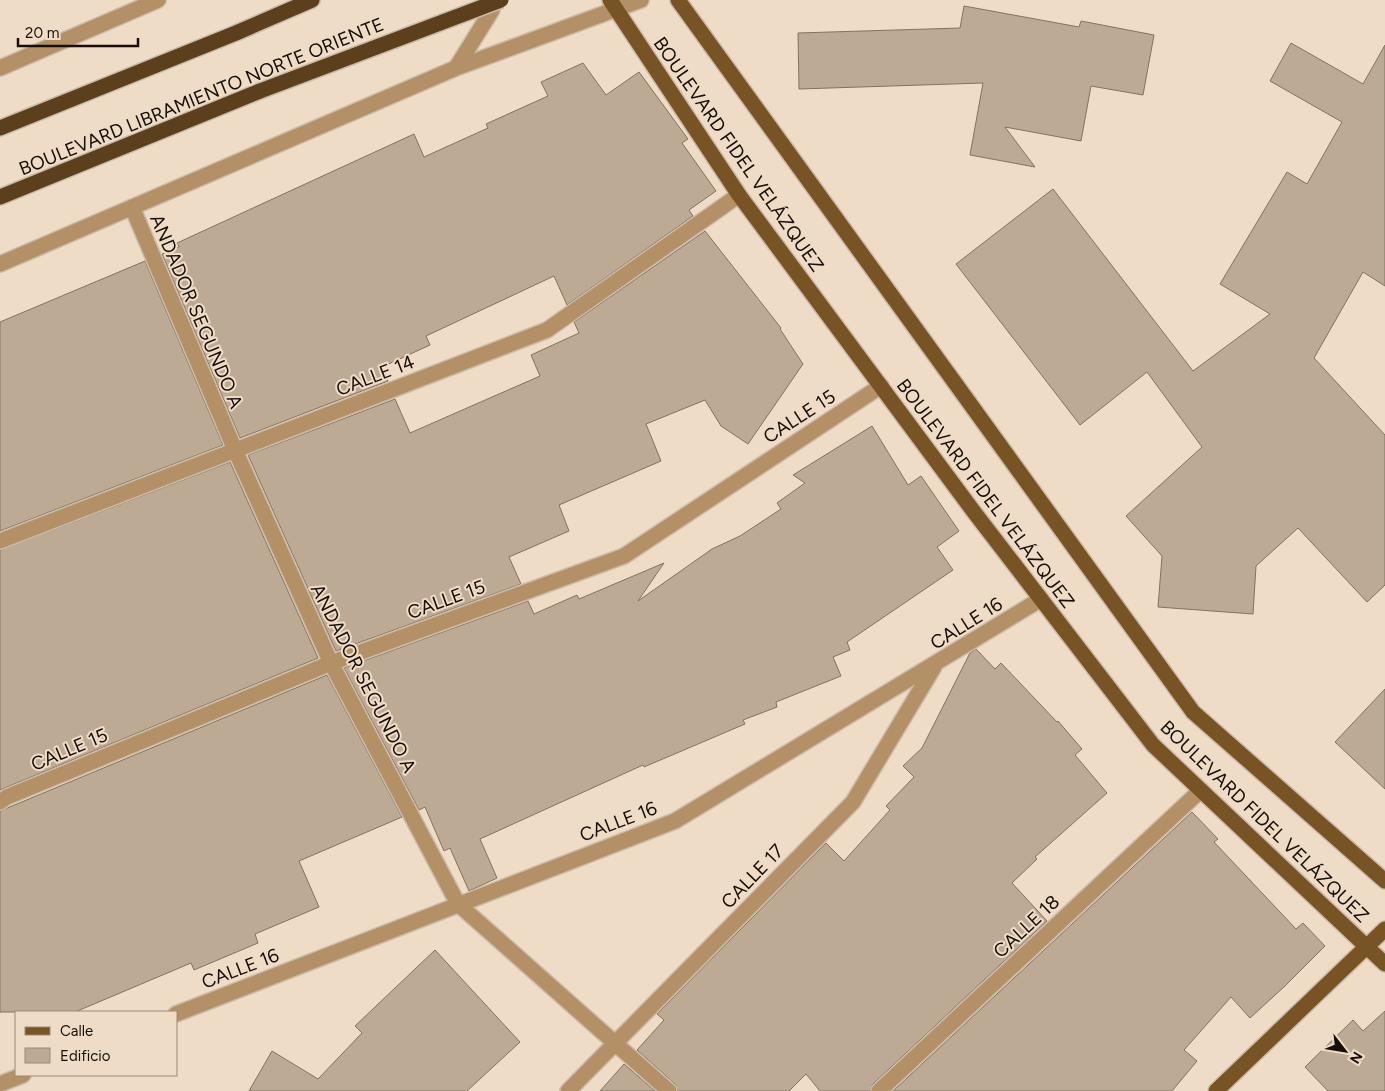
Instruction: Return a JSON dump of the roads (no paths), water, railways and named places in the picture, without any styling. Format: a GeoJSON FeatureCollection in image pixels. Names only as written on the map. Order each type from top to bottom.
{"type":"FeatureCollection","features":[{"type":"Feature","properties":{"kind":"highway"},"geometry":{"type":"LineString","coordinates":[[0,128],[236,33],[312,0]]}},
{"type":"Feature","properties":{"kind":"highway","name":"BOULEVARD LIBRAMIENTO NORTE ORIENTE"},"geometry":{"type":"LineString","coordinates":[[0,197],[260,92],[501,0]]}},
{"type":"Feature","properties":{"kind":"main road","name":"BOULEVARD FIDEL VELÁZQUEZ"},"geometry":{"type":"LineString","coordinates":[[678,0],[1193,712],[1385,881]]}},
{"type":"Feature","properties":{"kind":"main road","name":"BOULEVARD FIDEL VELÁZQUEZ"},"geometry":{"type":"LineString","coordinates":[[613,5],[738,195],[1153,745],[1385,964]]}},
{"type":"Feature","properties":{"kind":"main road"},"geometry":{"type":"LineString","coordinates":[[1216,1091],[1385,929]]}},
{"type":"Feature","properties":{"kind":"street"},"geometry":{"type":"LineString","coordinates":[[0,68],[158,0]]}},
{"type":"Feature","properties":{"kind":"street"},"geometry":{"type":"LineString","coordinates":[[456,68],[492,10],[491,0]]}},
{"type":"Feature","properties":{"kind":"street"},"geometry":{"type":"LineString","coordinates":[[0,264],[456,68],[613,5],[641,0]]}},
{"type":"Feature","properties":{"kind":"street","name":"CALLE 14"},"geometry":{"type":"LineString","coordinates":[[0,541],[547,330],[738,195]]}},
{"type":"Feature","properties":{"kind":"street","name":"ANDADOR SEGUNDO A"},"geometry":{"type":"LineString","coordinates":[[132,208],[235,450],[331,662],[458,904],[669,1091]]}},
{"type":"Feature","properties":{"kind":"street","name":"CALLE 15"},"geometry":{"type":"LineString","coordinates":[[0,802],[7,797],[331,662],[624,556],[881,386]]}},
{"type":"Feature","properties":{"kind":"street","name":"CALLE 16"},"geometry":{"type":"LineString","coordinates":[[178,1013],[675,821],[1041,599]]}},
{"type":"Feature","properties":{"kind":"street","name":"CALLE 17"},"geometry":{"type":"LineString","coordinates":[[568,1091],[853,802],[935,665]]}},
{"type":"Feature","properties":{"kind":"street","name":"CALLE 18"},"geometry":{"type":"LineString","coordinates":[[879,1091],[1200,790]]}},
{"type":"Feature","properties":{"kind":"street"},"geometry":{"type":"LineString","coordinates":[[0,1084],[20,1076]]}}]}
